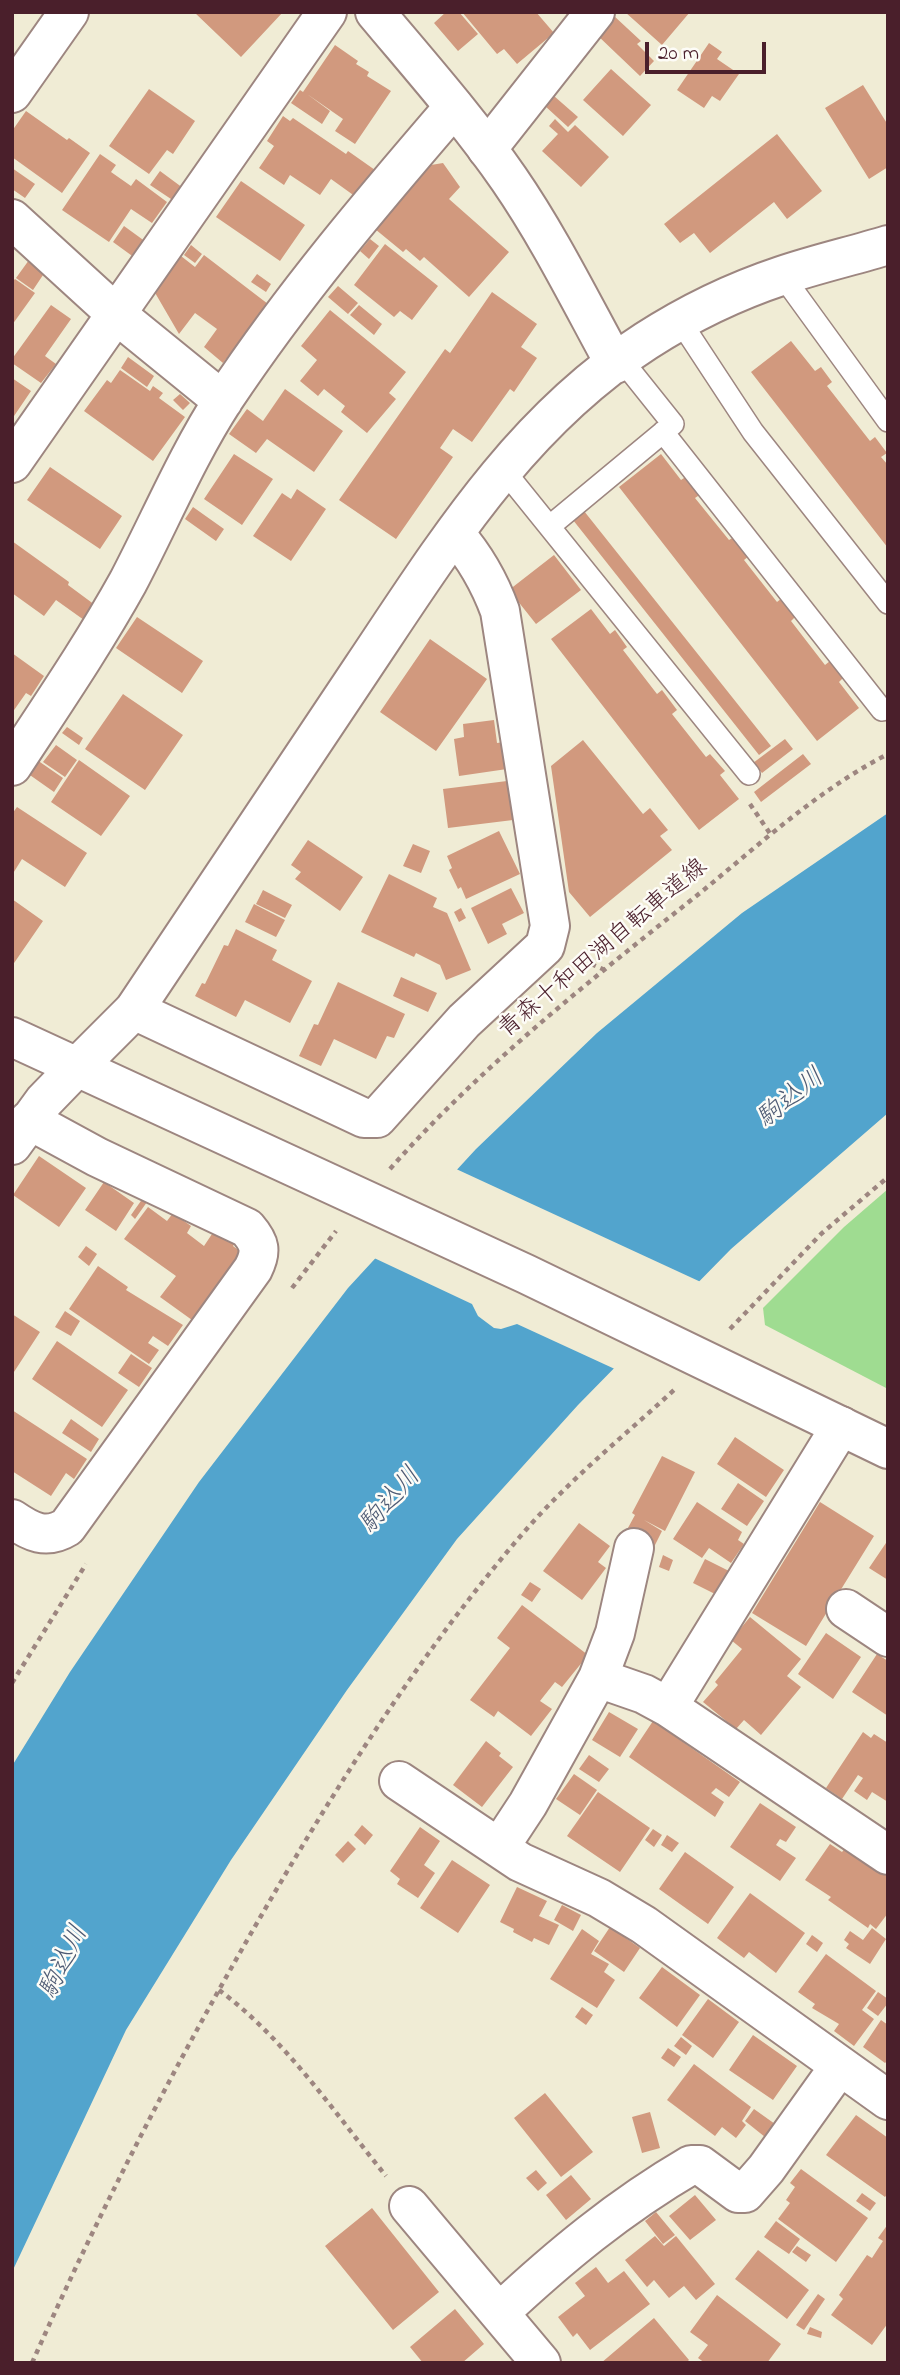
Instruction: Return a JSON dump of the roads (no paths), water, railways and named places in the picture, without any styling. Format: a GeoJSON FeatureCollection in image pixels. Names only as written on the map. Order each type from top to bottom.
{"type":"FeatureCollection","features":[{"type":"Feature","properties":{"kind":"street"},"geometry":{"type":"LineString","coordinates":[[12,93],[69,12]]}},
{"type":"Feature","properties":{"kind":"street"},"geometry":{"type":"LineString","coordinates":[[12,463],[327,12]]}},
{"type":"Feature","properties":{"kind":"street"},"geometry":{"type":"LineString","coordinates":[[375,12],[487,149],[533,216],[618,361]]}},
{"type":"Feature","properties":{"kind":"street"},"geometry":{"type":"LineString","coordinates":[[487,149],[594,12]]}},
{"type":"Feature","properties":{"kind":"street"},"geometry":{"type":"LineString","coordinates":[[12,766],[90,646],[127,583],[223,401],[266,339],[340,242],[454,107]]}},
{"type":"Feature","properties":{"kind":"street"},"geometry":{"type":"LineString","coordinates":[[12,219],[116,314],[223,401]]}},
{"type":"Feature","properties":{"kind":"street"},"geometry":{"type":"LineString","coordinates":[[12,1519],[25,1528],[43,1534],[55,1534],[67,1527],[253,1269],[260,1253],[258,1240],[247,1228],[97,1157],[21,1132],[76,1068],[134,1010],[276,795],[502,468],[577,394],[618,361],[680,321],[726,297],[782,275],[888,245]]}},
{"type":"Feature","properties":{"kind":"street"},"geometry":{"type":"LineString","coordinates":[[134,1010],[363,1118],[377,1118],[464,1021],[545,947],[550,926],[500,611],[483,570],[474,555],[454,534]]}},
{"type":"Feature","properties":{"kind":"street"},"geometry":{"type":"LineString","coordinates":[[12,1037],[526,1274],[888,1449]]}},
{"type":"Feature","properties":{"kind":"street"},"geometry":{"type":"LineString","coordinates":[[668,1707],[841,1426]]}},
{"type":"Feature","properties":{"kind":"street"},"geometry":{"type":"LineString","coordinates":[[499,1848],[528,1804],[598,1678],[615,1633],[634,1548]]}},
{"type":"Feature","properties":{"kind":"street"},"geometry":{"type":"LineString","coordinates":[[846,1609],[888,1637]]}},
{"type":"Feature","properties":{"kind":"street"},"geometry":{"type":"LineString","coordinates":[[598,1678],[644,1694],[668,1707],[888,1855]]}},
{"type":"Feature","properties":{"kind":"street"},"geometry":{"type":"LineString","coordinates":[[399,1781],[499,1848],[545,1875],[599,1898],[644,1925],[839,2067],[888,2099]]}},
{"type":"Feature","properties":{"kind":"street"},"geometry":{"type":"LineString","coordinates":[[499,2313],[605,2220],[691,2165],[700,2165],[738,2193],[745,2193],[766,2169],[839,2067]]}},
{"type":"Feature","properties":{"kind":"street"},"geometry":{"type":"LineString","coordinates":[[409,2206],[541,2363]]}},
{"type":"Feature","properties":{"kind":"lane"},"geometry":{"type":"LineString","coordinates":[[782,275],[888,421]]}},
{"type":"Feature","properties":{"kind":"lane"},"geometry":{"type":"LineString","coordinates":[[680,321],[753,432],[888,603]]}},
{"type":"Feature","properties":{"kind":"lane"},"geometry":{"type":"LineString","coordinates":[[550,526],[673,424],[618,361]]}},
{"type":"Feature","properties":{"kind":"lane"},"geometry":{"type":"LineString","coordinates":[[663,432],[882,710]]}},
{"type":"Feature","properties":{"kind":"lane"},"geometry":{"type":"LineString","coordinates":[[502,468],[749,774]]}},
{"type":"Feature","properties":{"kind":"water","name":"駒込川"},"geometry":{"type":"Polygon","coordinates":[[[888,813],[888,1113],[731,1249],[578,1405],[457,1539],[347,1690],[231,1860],[126,2030],[12,2272],[12,1766],[70,1672],[199,1482],[348,1288],[476,1149],[597,1033],[742,913],[888,813]]]}}]}
